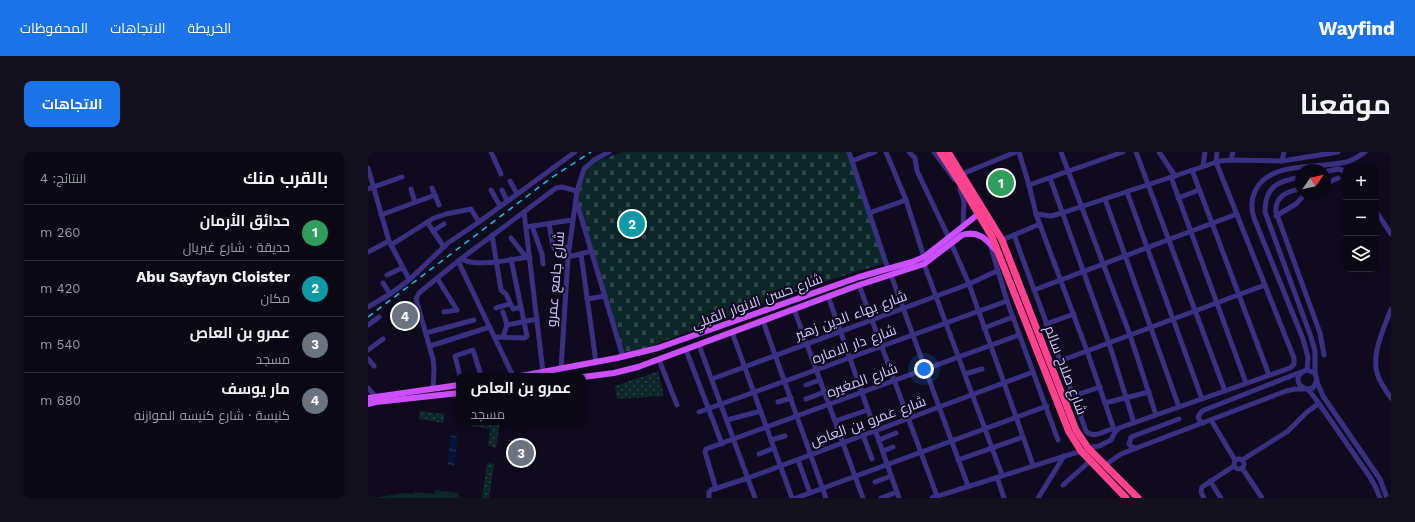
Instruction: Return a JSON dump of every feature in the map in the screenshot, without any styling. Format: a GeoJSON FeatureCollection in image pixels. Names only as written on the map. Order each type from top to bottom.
{"type":"FeatureCollection","features":[{"type":"Feature","properties":{"kind":"highway"},"geometry":{"type":"LineString","coordinates":[[940,152],[981,212],[996,239]]}},
{"type":"Feature","properties":{"kind":"highway"},"geometry":{"type":"LineString","coordinates":[[948,152],[958,178]]}},
{"type":"Feature","properties":{"kind":"highway","name":"شارع صلاح سالم"},"geometry":{"type":"LineString","coordinates":[[996,239],[1000,256],[1069,432],[1085,449],[1105,465],[1138,498]]}},
{"type":"Feature","properties":{"kind":"highway","name":"شارع صلاح سالم"},"geometry":{"type":"LineString","coordinates":[[996,239],[1071,419],[1090,460],[1126,498]]}},
{"type":"Feature","properties":{"kind":"main road","name":"شارع حسن الانوار القبلي"},"geometry":{"type":"LineString","coordinates":[[586,377],[620,372],[659,360],[924,260],[950,240],[981,212]]}},
{"type":"Feature","properties":{"kind":"main road","name":"شارع حسن الانوار القبلي"},"geometry":{"type":"LineString","coordinates":[[950,240],[972,233],[996,239]]}},
{"type":"Feature","properties":{"kind":"main road","name":"شارع حسن الانوار القبلي"},"geometry":{"type":"LineString","coordinates":[[538,373],[620,358],[669,344],[859,277],[890,272]]}},
{"type":"Feature","properties":{"kind":"main road"},"geometry":{"type":"LineString","coordinates":[[620,358],[620,372]]}},
{"type":"Feature","properties":{"kind":"main road"},"geometry":{"type":"LineString","coordinates":[[371,395],[456,385]]}},
{"type":"Feature","properties":{"kind":"main road"},"geometry":{"type":"LineString","coordinates":[[371,395],[456,393]]}},
{"type":"Feature","properties":{"kind":"main road"},"geometry":{"type":"LineString","coordinates":[[368,404],[371,395]]}},
{"type":"Feature","properties":{"kind":"street"},"geometry":{"type":"LineString","coordinates":[[491,152],[501,174]]}},
{"type":"Feature","properties":{"kind":"street"},"geometry":{"type":"LineString","coordinates":[[368,299],[370,306],[390,294],[444,247],[575,152]]}},
{"type":"Feature","properties":{"kind":"street","name":"شارع جامع عمرو"},"geometry":{"type":"LineString","coordinates":[[561,368],[568,257],[577,191],[584,169],[594,160],[609,152]]}},
{"type":"Feature","properties":{"kind":"street"},"geometry":{"type":"LineString","coordinates":[[849,152],[903,309],[968,486]]}},
{"type":"Feature","properties":{"kind":"street"},"geometry":{"type":"LineString","coordinates":[[852,161],[875,152]]}},
{"type":"Feature","properties":{"kind":"street"},"geometry":{"type":"LineString","coordinates":[[886,152],[906,200],[936,296],[992,448],[1004,498]]}},
{"type":"Feature","properties":{"kind":"street"},"geometry":{"type":"LineString","coordinates":[[909,152],[915,158],[917,171],[969,284],[983,329],[1004,383],[1033,466]]}},
{"type":"Feature","properties":{"kind":"street"},"geometry":{"type":"LineString","coordinates":[[934,152],[958,178],[964,201],[963,227]]}},
{"type":"Feature","properties":{"kind":"street"},"geometry":{"type":"LineString","coordinates":[[859,285],[938,497],[999,476],[1085,449],[1100,446],[1111,440],[1114,430],[1100,387],[1036,214],[1029,185],[1017,152],[958,178]]}},
{"type":"Feature","properties":{"kind":"street"},"geometry":{"type":"LineString","coordinates":[[1061,152],[1130,335],[1156,415]]}},
{"type":"Feature","properties":{"kind":"street"},"geometry":{"type":"LineString","coordinates":[[1029,185],[1123,152]]}},
{"type":"Feature","properties":{"kind":"street"},"geometry":{"type":"LineString","coordinates":[[1136,152],[1225,391]]}},
{"type":"Feature","properties":{"kind":"street"},"geometry":{"type":"LineString","coordinates":[[1159,152],[1173,177],[1178,198],[1246,383]]}},
{"type":"Feature","properties":{"kind":"street"},"geometry":{"type":"LineString","coordinates":[[1203,166],[1206,152]]}},
{"type":"Feature","properties":{"kind":"street"},"geometry":{"type":"LineString","coordinates":[[1014,235],[1088,434],[1092,435],[1114,430],[1290,368],[1294,364],[1294,358],[1216,162],[1217,152]]}},
{"type":"Feature","properties":{"kind":"street"},"geometry":{"type":"LineString","coordinates":[[1231,160],[1233,152]]}},
{"type":"Feature","properties":{"kind":"street"},"geometry":{"type":"LineString","coordinates":[[1282,161],[1284,152]]}},
{"type":"Feature","properties":{"kind":"street"},"geometry":{"type":"LineString","coordinates":[[1036,214],[1051,216],[1062,213],[1216,162],[1231,160],[1282,161],[1338,152]]}},
{"type":"Feature","properties":{"kind":"street"},"geometry":{"type":"LineString","coordinates":[[1365,152],[1347,162],[1283,170],[1273,173],[1264,179],[1255,192],[1252,202],[1254,218],[1303,339],[1308,356],[1305,371],[1299,376],[1298,381],[1300,386],[1306,389],[1318,404],[1370,477],[1380,498]]}},
{"type":"Feature","properties":{"kind":"street"},"geometry":{"type":"LineString","coordinates":[[1337,163],[1338,169]]}},
{"type":"Feature","properties":{"kind":"street"},"geometry":{"type":"LineString","coordinates":[[368,168],[371,188],[390,243],[409,279]]}},
{"type":"Feature","properties":{"kind":"street"},"geometry":{"type":"LineString","coordinates":[[1331,171],[1338,169],[1343,170]]}},
{"type":"Feature","properties":{"kind":"street"},"geometry":{"type":"LineString","coordinates":[[1192,170],[1269,375]]}},
{"type":"Feature","properties":{"kind":"street"},"geometry":{"type":"LineString","coordinates":[[371,188],[402,177]]}},
{"type":"Feature","properties":{"kind":"street"},"geometry":{"type":"LineString","coordinates":[[1050,178],[1108,343],[1134,423]]}},
{"type":"Feature","properties":{"kind":"street"},"geometry":{"type":"LineString","coordinates":[[1295,178],[1280,182],[1269,192],[1266,200],[1265,212],[1313,345],[1317,382],[1323,396],[1376,473],[1383,485],[1386,498]]}},
{"type":"Feature","properties":{"kind":"street"},"geometry":{"type":"LineString","coordinates":[[1331,181],[1338,178]]}},
{"type":"Feature","properties":{"kind":"street"},"geometry":{"type":"LineString","coordinates":[[510,181],[517,194]]}},
{"type":"Feature","properties":{"kind":"street"},"geometry":{"type":"LineString","coordinates":[[433,389],[434,369],[430,346],[416,299],[419,293],[459,260],[556,188],[562,187],[577,191]]}},
{"type":"Feature","properties":{"kind":"street"},"geometry":{"type":"LineString","coordinates":[[432,188],[439,205]]}},
{"type":"Feature","properties":{"kind":"street"},"geometry":{"type":"LineString","coordinates":[[411,189],[415,202]]}},
{"type":"Feature","properties":{"kind":"street"},"geometry":{"type":"LineString","coordinates":[[491,190],[500,206]]}},
{"type":"Feature","properties":{"kind":"street"},"geometry":{"type":"LineString","coordinates":[[502,190],[507,201]]}},
{"type":"Feature","properties":{"kind":"street"},"geometry":{"type":"LineString","coordinates":[[1178,198],[1199,190]]}},
{"type":"Feature","properties":{"kind":"street"},"geometry":{"type":"LineString","coordinates":[[1295,190],[1287,191],[1281,196],[1276,205],[1276,216],[1320,333],[1324,355]]}},
{"type":"Feature","properties":{"kind":"street"},"geometry":{"type":"LineString","coordinates":[[1128,192],[1202,399]]}},
{"type":"Feature","properties":{"kind":"street"},"geometry":{"type":"LineString","coordinates":[[381,215],[435,195]]}},
{"type":"Feature","properties":{"kind":"street"},"geometry":{"type":"LineString","coordinates":[[576,199],[605,296],[620,358]]}},
{"type":"Feature","properties":{"kind":"street"},"geometry":{"type":"LineString","coordinates":[[1105,199],[1179,407]]}},
{"type":"Feature","properties":{"kind":"street"},"geometry":{"type":"LineString","coordinates":[[869,213],[906,200]]}},
{"type":"Feature","properties":{"kind":"street"},"geometry":{"type":"LineString","coordinates":[[1276,216],[1296,204],[1300,200]]}},
{"type":"Feature","properties":{"kind":"street"},"geometry":{"type":"LineString","coordinates":[[368,252],[390,243],[434,218],[446,214],[471,209],[480,222]]}},
{"type":"Feature","properties":{"kind":"street"},"geometry":{"type":"LineString","coordinates":[[524,212],[529,227],[542,254],[543,264]]}},
{"type":"Feature","properties":{"kind":"street"},"geometry":{"type":"LineString","coordinates":[[1034,290],[1237,214]]}},
{"type":"Feature","properties":{"kind":"street"},"geometry":{"type":"LineString","coordinates":[[1379,216],[1391,234]]}},
{"type":"Feature","properties":{"kind":"street"},"geometry":{"type":"LineString","coordinates":[[529,227],[572,220]]}},
{"type":"Feature","properties":{"kind":"street"},"geometry":{"type":"LineString","coordinates":[[428,222],[444,247]]}},
{"type":"Feature","properties":{"kind":"street"},"geometry":{"type":"LineString","coordinates":[[433,231],[444,224]]}},
{"type":"Feature","properties":{"kind":"street"},"geometry":{"type":"LineString","coordinates":[[549,224],[555,250],[569,248]]}},
{"type":"Feature","properties":{"kind":"street"},"geometry":{"type":"LineString","coordinates":[[1040,224],[1014,235],[996,239],[997,272],[1019,336],[1047,406],[1058,440]]}},
{"type":"Feature","properties":{"kind":"street"},"geometry":{"type":"LineString","coordinates":[[529,227],[528,257],[538,319],[543,372]]}},
{"type":"Feature","properties":{"kind":"street"},"geometry":{"type":"LineString","coordinates":[[1260,233],[1266,233],[1270,229]]}},
{"type":"Feature","properties":{"kind":"street"},"geometry":{"type":"LineString","coordinates":[[492,235],[502,290],[506,294],[513,309],[521,307]]}},
{"type":"Feature","properties":{"kind":"street"},"geometry":{"type":"LineString","coordinates":[[510,238],[528,257]]}},
{"type":"Feature","properties":{"kind":"street"},"geometry":{"type":"LineString","coordinates":[[1264,245],[1268,240],[1274,240]]}},
{"type":"Feature","properties":{"kind":"street"},"geometry":{"type":"LineString","coordinates":[[568,257],[592,251]]}},
{"type":"Feature","properties":{"kind":"street"},"geometry":{"type":"LineString","coordinates":[[581,254],[596,362]]}},
{"type":"Feature","properties":{"kind":"street"},"geometry":{"type":"LineString","coordinates":[[459,260],[470,263],[528,257]]}},
{"type":"Feature","properties":{"kind":"street"},"geometry":{"type":"LineString","coordinates":[[495,337],[527,337],[511,259]]}},
{"type":"Feature","properties":{"kind":"street"},"geometry":{"type":"LineString","coordinates":[[459,260],[513,373]]}},
{"type":"Feature","properties":{"kind":"street"},"geometry":{"type":"LineString","coordinates":[[1284,264],[1293,260]]}},
{"type":"Feature","properties":{"kind":"street"},"geometry":{"type":"LineString","coordinates":[[387,275],[402,268]]}},
{"type":"Feature","properties":{"kind":"street","name":"شارع بهاء الدين زهير"},"geometry":{"type":"LineString","coordinates":[[712,379],[903,309],[997,272]]}},
{"type":"Feature","properties":{"kind":"street"},"geometry":{"type":"LineString","coordinates":[[437,278],[457,310],[444,312]]}},
{"type":"Feature","properties":{"kind":"street"},"geometry":{"type":"LineString","coordinates":[[383,283],[390,294]]}},
{"type":"Feature","properties":{"kind":"street"},"geometry":{"type":"LineString","coordinates":[[1060,361],[1265,285]]}},
{"type":"Feature","properties":{"kind":"street"},"geometry":{"type":"LineString","coordinates":[[587,299],[605,296]]}},
{"type":"Feature","properties":{"kind":"street"},"geometry":{"type":"LineString","coordinates":[[828,296],[899,498]]}},
{"type":"Feature","properties":{"kind":"street","name":"شارع دار الاماره"},"geometry":{"type":"LineString","coordinates":[[699,412],[1007,301]]}},
{"type":"Feature","properties":{"kind":"street"},"geometry":{"type":"LineString","coordinates":[[496,308],[510,304]]}},
{"type":"Feature","properties":{"kind":"street"},"geometry":{"type":"LineString","coordinates":[[794,309],[863,498]]}},
{"type":"Feature","properties":{"kind":"street"},"geometry":{"type":"LineString","coordinates":[[1391,309],[1376,353],[1375,363],[1377,375],[1391,398]]}},
{"type":"Feature","properties":{"kind":"street"},"geometry":{"type":"LineString","coordinates":[[503,312],[507,325],[503,337]]}},
{"type":"Feature","properties":{"kind":"street"},"geometry":{"type":"LineString","coordinates":[[1046,324],[1074,314]]}},
{"type":"Feature","properties":{"kind":"street"},"geometry":{"type":"LineString","coordinates":[[368,325],[379,317]]}},
{"type":"Feature","properties":{"kind":"street"},"geometry":{"type":"LineString","coordinates":[[983,329],[1013,318]]}},
{"type":"Feature","properties":{"kind":"street"},"geometry":{"type":"LineString","coordinates":[[507,325],[538,319]]}},
{"type":"Feature","properties":{"kind":"street"},"geometry":{"type":"LineString","coordinates":[[426,333],[474,320]]}},
{"type":"Feature","properties":{"kind":"street"},"geometry":{"type":"LineString","coordinates":[[763,321],[826,498]]}},
{"type":"Feature","properties":{"kind":"street"},"geometry":{"type":"LineString","coordinates":[[430,346],[490,327]]}},
{"type":"Feature","properties":{"kind":"street"},"geometry":{"type":"LineString","coordinates":[[732,332],[792,498]]}},
{"type":"Feature","properties":{"kind":"street","name":"شارع المغيره"},"geometry":{"type":"LineString","coordinates":[[713,490],[705,450],[1019,336]]}},
{"type":"Feature","properties":{"kind":"street"},"geometry":{"type":"LineString","coordinates":[[368,350],[383,340]]}},
{"type":"Feature","properties":{"kind":"street"},"geometry":{"type":"LineString","coordinates":[[699,345],[735,439],[755,498]]}},
{"type":"Feature","properties":{"kind":"street"},"geometry":{"type":"LineString","coordinates":[[686,350],[722,444]]}},
{"type":"Feature","properties":{"kind":"street"},"geometry":{"type":"LineString","coordinates":[[459,373],[455,355],[474,351],[480,373]]}},
{"type":"Feature","properties":{"kind":"street"},"geometry":{"type":"LineString","coordinates":[[368,359],[374,366]]}},
{"type":"Feature","properties":{"kind":"street"},"geometry":{"type":"LineString","coordinates":[[659,360],[677,405]]}},
{"type":"Feature","properties":{"kind":"street"},"geometry":{"type":"LineString","coordinates":[[965,374],[982,369]]}},
{"type":"Feature","properties":{"kind":"street"},"geometry":{"type":"LineString","coordinates":[[1204,423],[1199,419],[1199,415],[1202,411],[1305,371],[1315,373]]}},
{"type":"Feature","properties":{"kind":"street","name":"شارع عمرو بن العاص"},"geometry":{"type":"LineString","coordinates":[[713,490],[798,460],[1033,372]]}},
{"type":"Feature","properties":{"kind":"street"},"geometry":{"type":"LineString","coordinates":[[806,385],[820,380]]}},
{"type":"Feature","properties":{"kind":"street"},"geometry":{"type":"LineString","coordinates":[[1105,465],[1118,455],[1286,391],[1313,388],[1317,382]]}},
{"type":"Feature","properties":{"kind":"street"},"geometry":{"type":"LineString","coordinates":[[1073,396],[1100,387]]}},
{"type":"Feature","properties":{"kind":"street"},"geometry":{"type":"LineString","coordinates":[[806,399],[824,392]]}},
{"type":"Feature","properties":{"kind":"street"},"geometry":{"type":"LineString","coordinates":[[1105,404],[1149,392]]}},
{"type":"Feature","properties":{"kind":"street"},"geometry":{"type":"LineString","coordinates":[[778,402],[790,398]]}},
{"type":"Feature","properties":{"kind":"street"},"geometry":{"type":"LineString","coordinates":[[1204,498],[1200,492],[1201,488],[1239,459],[1242,460],[1288,430],[1318,404]]}},
{"type":"Feature","properties":{"kind":"street"},"geometry":{"type":"LineString","coordinates":[[796,498],[1047,406]]}},
{"type":"Feature","properties":{"kind":"street"},"geometry":{"type":"LineString","coordinates":[[835,422],[868,410]]}},
{"type":"Feature","properties":{"kind":"street"},"geometry":{"type":"LineString","coordinates":[[727,420],[761,411]]}},
{"type":"Feature","properties":{"kind":"street"},"geometry":{"type":"LineString","coordinates":[[1137,448],[1132,447],[1129,444],[1131,437],[1179,420]]}},
{"type":"Feature","properties":{"kind":"street"},"geometry":{"type":"LineString","coordinates":[[1210,420],[1238,469],[1242,468]]}},
{"type":"Feature","properties":{"kind":"street"},"geometry":{"type":"LineString","coordinates":[[879,440],[896,433]]}},
{"type":"Feature","properties":{"kind":"street"},"geometry":{"type":"LineString","coordinates":[[863,435],[872,460]]}},
{"type":"Feature","properties":{"kind":"street"},"geometry":{"type":"LineString","coordinates":[[771,440],[785,436]]}},
{"type":"Feature","properties":{"kind":"street"},"geometry":{"type":"LineString","coordinates":[[958,460],[1023,437]]}},
{"type":"Feature","properties":{"kind":"street"},"geometry":{"type":"LineString","coordinates":[[883,451],[893,447]]}},
{"type":"Feature","properties":{"kind":"street"},"geometry":{"type":"LineString","coordinates":[[759,454],[774,448]]}},
{"type":"Feature","properties":{"kind":"street"},"geometry":{"type":"LineString","coordinates":[[1038,498],[1064,456]]}},
{"type":"Feature","properties":{"kind":"street"},"geometry":{"type":"LineString","coordinates":[[798,460],[810,493]]}},
{"type":"Feature","properties":{"kind":"street"},"geometry":{"type":"LineString","coordinates":[[1063,485],[1090,460]]}},
{"type":"Feature","properties":{"kind":"street"},"geometry":{"type":"LineString","coordinates":[[1242,460],[1244,464],[1242,468],[1262,498]]}},
{"type":"Feature","properties":{"kind":"street"},"geometry":{"type":"LineString","coordinates":[[1370,477],[1376,473]]}},
{"type":"Feature","properties":{"kind":"street"},"geometry":{"type":"LineString","coordinates":[[875,482],[891,476]]}},
{"type":"Feature","properties":{"kind":"street"},"geometry":{"type":"LineString","coordinates":[[1210,481],[1222,498]]}},
{"type":"Feature","properties":{"kind":"street"},"geometry":{"type":"LineString","coordinates":[[710,498],[709,494],[713,490]]}},
{"type":"Feature","properties":{"kind":"street"},"geometry":{"type":"LineString","coordinates":[[881,498],[897,492]]}},
{"type":"Feature","properties":{"kind":"green space"},"geometry":{"type":"Polygon","coordinates":[[[622,152],[849,152],[886,263],[786,295],[623,357],[576,199],[589,164],[622,152]]]}},
{"type":"Feature","properties":{"kind":"green space"},"geometry":{"type":"Polygon","coordinates":[[[658,371],[664,396],[617,399],[615,386],[658,371]]]}},
{"type":"Feature","properties":{"kind":"green space"},"geometry":{"type":"Polygon","coordinates":[[[420,411],[445,414],[443,423],[419,419],[420,411]]]}},
{"type":"Feature","properties":{"kind":"green space"},"geometry":{"type":"Polygon","coordinates":[[[500,425],[496,448],[488,446],[490,429],[470,426],[500,425]]]}},
{"type":"Feature","properties":{"kind":"green space"},"geometry":{"type":"Polygon","coordinates":[[[487,463],[494,464],[489,498],[482,498],[487,463]]]}},
{"type":"Feature","properties":{"kind":"green space"},"geometry":{"type":"Polygon","coordinates":[[[435,490],[458,493],[458,497],[468,498],[373,498],[404,493],[414,494],[414,492],[435,494],[435,490]]]}},
{"type":"Feature","properties":{"kind":"water"},"geometry":{"type":"Polygon","coordinates":[[[451,435],[458,436],[454,466],[447,465],[451,435]]]}},
{"type":"Feature","properties":{"kind":"railway"},"geometry":{"type":"LineString","coordinates":[[368,317],[551,178],[591,152]]}},
{"type":"Feature","properties":{"kind":"place","name":"حدائق الأرمان"},"geometry":{"type":"Point","coordinates":[1001,183]}},
{"type":"Feature","properties":{"kind":"place","name":"Abu Sayfayn Cloister"},"geometry":{"type":"Point","coordinates":[632,224]}},
{"type":"Feature","properties":{"kind":"place","name":"مار يوسف"},"geometry":{"type":"Point","coordinates":[405,316]}},
{"type":"Feature","properties":{"kind":"place","name":"عمرو بن العاص"},"geometry":{"type":"Point","coordinates":[521,453]}}]}
